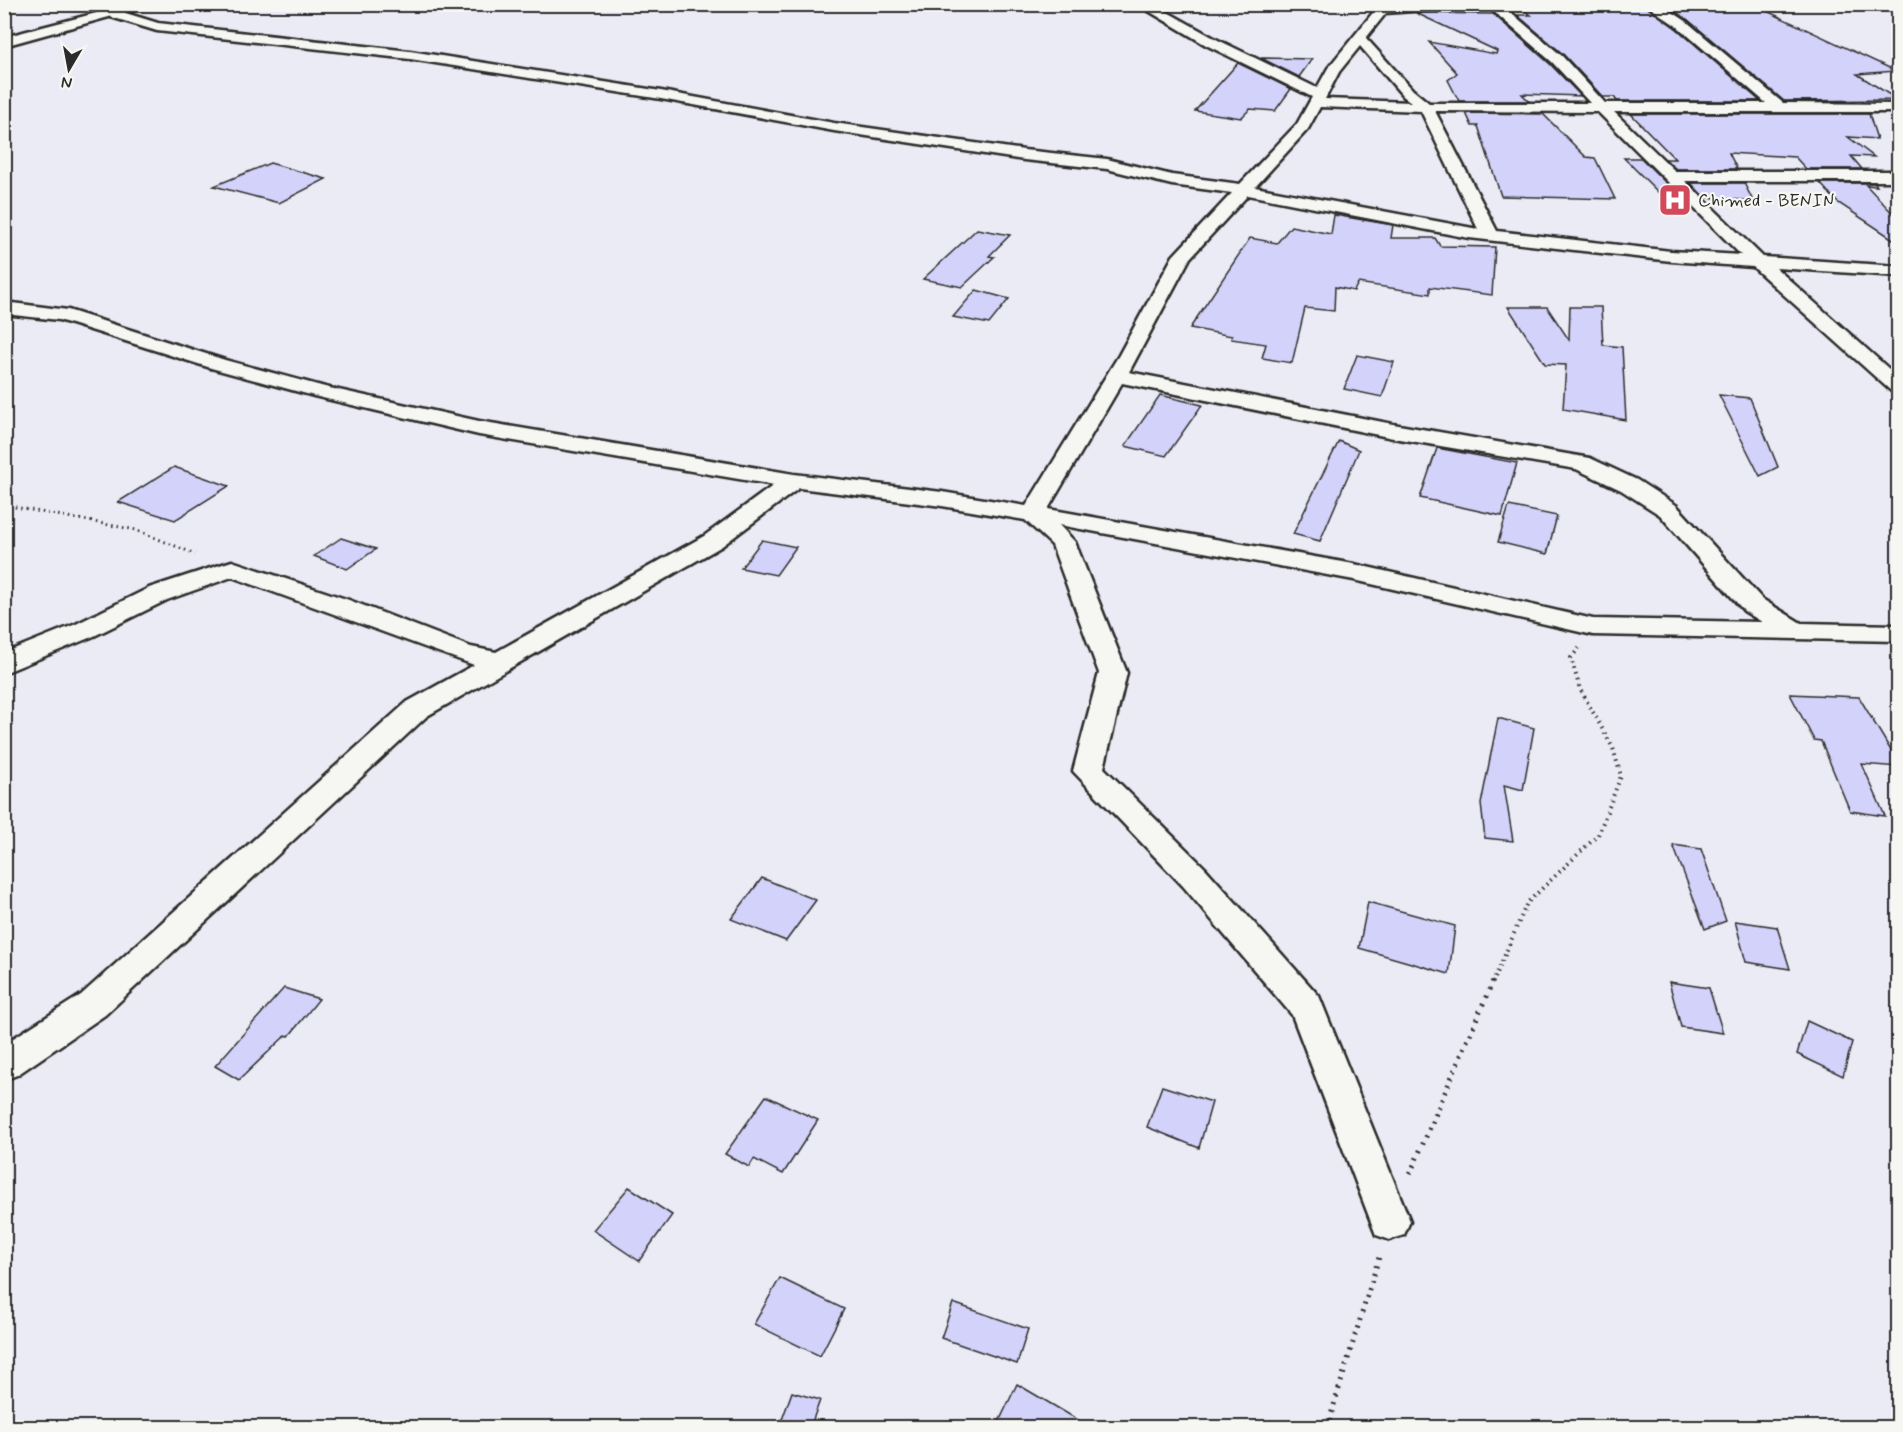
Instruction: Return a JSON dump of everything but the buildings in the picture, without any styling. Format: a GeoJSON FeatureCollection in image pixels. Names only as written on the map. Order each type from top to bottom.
{"type":"FeatureCollection","features":[{"type":"Feature","properties":{"kind":"street"},"geometry":{"type":"LineString","coordinates":[[4,42],[149,4]]}},
{"type":"Feature","properties":{"kind":"street"},"geometry":{"type":"LineString","coordinates":[[1143,4],[1318,99],[1426,107],[1899,108]]}},
{"type":"Feature","properties":{"kind":"street"},"geometry":{"type":"LineString","coordinates":[[1033,514],[1116,376],[1182,256],[1303,126],[1333,71],[1359,38],[1385,7],[1453,4]]}},
{"type":"Feature","properties":{"kind":"street"},"geometry":{"type":"LineString","coordinates":[[1491,4],[1557,59],[1600,106],[1758,262],[1899,387]]}},
{"type":"Feature","properties":{"kind":"street"},"geometry":{"type":"LineString","coordinates":[[1651,4],[1682,24],[1779,107]]}},
{"type":"Feature","properties":{"kind":"street"},"geometry":{"type":"LineString","coordinates":[[114,14],[157,27],[410,55],[660,95],[834,127],[1024,155],[1107,164],[1172,180],[1242,189],[1490,235],[1671,256],[1899,271]]}},
{"type":"Feature","properties":{"kind":"street"},"geometry":{"type":"LineString","coordinates":[[1359,38],[1408,93],[1426,107],[1490,235]]}},
{"type":"Feature","properties":{"kind":"street"},"geometry":{"type":"LineString","coordinates":[[1671,176],[1899,176]]}},
{"type":"Feature","properties":{"kind":"street"},"geometry":{"type":"LineString","coordinates":[[4,308],[61,314],[218,364],[321,392],[479,428],[592,449],[794,481],[942,499],[1033,514],[1354,572],[1593,627],[1798,633],[1899,633]]}},
{"type":"Feature","properties":{"kind":"street"},"geometry":{"type":"LineString","coordinates":[[1116,376],[1393,431],[1582,463],[1629,485],[1668,510],[1752,605],[1798,633]]}},
{"type":"Feature","properties":{"kind":"street"},"geometry":{"type":"LineString","coordinates":[[4,1064],[93,1005],[417,709],[713,541],[794,481]]}},
{"type":"Feature","properties":{"kind":"street"},"geometry":{"type":"LineString","coordinates":[[1033,514],[1063,542],[1113,673],[1088,771],[1194,877],[1307,1007],[1390,1221]]}},
{"type":"Feature","properties":{"kind":"street"},"geometry":{"type":"LineString","coordinates":[[4,664],[85,630],[158,594],[232,569],[340,606],[464,654],[499,662]]}},
{"type":"Feature","properties":{"kind":"path"},"geometry":{"type":"LineString","coordinates":[[4,505],[136,530],[232,569]]}},
{"type":"Feature","properties":{"kind":"path"},"geometry":{"type":"LineString","coordinates":[[1327,1428],[1390,1221],[1527,903],[1598,835],[1621,776],[1613,748],[1580,689],[1571,658],[1593,627]]}},
{"type":"Feature","properties":{"kind":"place","name":"Chimed - BENIN"},"geometry":{"type":"Point","coordinates":[1675,200]}}]}
